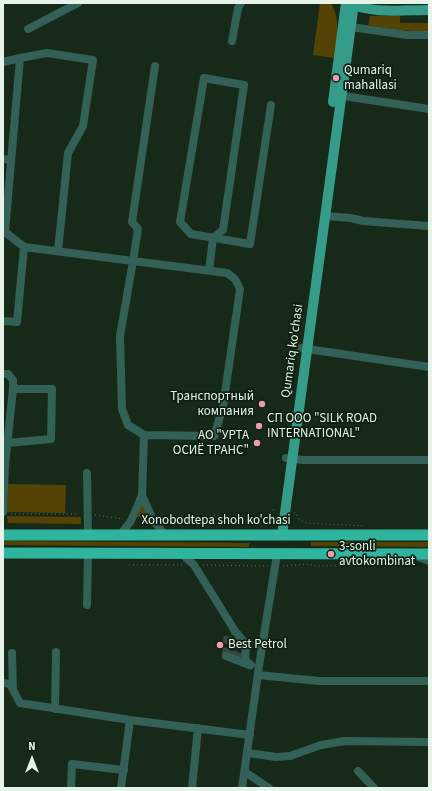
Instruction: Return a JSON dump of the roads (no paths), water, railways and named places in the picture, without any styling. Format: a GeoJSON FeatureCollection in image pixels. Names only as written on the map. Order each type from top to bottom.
{"type":"FeatureCollection","features":[{"type":"Feature","properties":{"kind":"highway","name":"Xonobodtepa shoh ko'chasi"},"geometry":{"type":"LineString","coordinates":[[3,536],[429,535]]}},
{"type":"Feature","properties":{"kind":"highway","name":"Qumariq ko'chasi"},"geometry":{"type":"LineString","coordinates":[[277,554],[279,536]]}},
{"type":"Feature","properties":{"kind":"highway"},"geometry":{"type":"LineString","coordinates":[[3,553],[429,554]]}},
{"type":"Feature","properties":{"kind":"main road"},"geometry":{"type":"LineString","coordinates":[[350,4],[376,10],[429,10]]}},
{"type":"Feature","properties":{"kind":"main road","name":"Qumariq ko'chasi"},"geometry":{"type":"LineString","coordinates":[[304,349],[325,216],[338,95],[350,27],[350,4]]}},
{"type":"Feature","properties":{"kind":"main road","name":"Qumariq ko'chasi"},"geometry":{"type":"LineString","coordinates":[[279,536],[350,4]]}},
{"type":"Feature","properties":{"kind":"street"},"geometry":{"type":"LineString","coordinates":[[28,29],[78,3]]}},
{"type":"Feature","properties":{"kind":"street"},"geometry":{"type":"LineString","coordinates":[[232,41],[238,8],[241,3]]}},
{"type":"Feature","properties":{"kind":"street"},"geometry":{"type":"LineString","coordinates":[[350,27],[407,35],[429,36]]}},
{"type":"Feature","properties":{"kind":"street"},"geometry":{"type":"LineString","coordinates":[[3,62],[47,52],[93,60],[83,126],[68,153],[58,251]]}},
{"type":"Feature","properties":{"kind":"street"},"geometry":{"type":"LineString","coordinates":[[20,58],[7,159],[4,232],[24,247],[133,261],[209,270],[231,275],[238,283],[240,289],[223,407],[214,436],[144,434],[128,425],[122,409],[120,336],[133,261],[138,229],[132,222],[155,66]]}},
{"type":"Feature","properties":{"kind":"street"},"geometry":{"type":"LineString","coordinates":[[209,270],[213,238],[223,230],[244,85],[204,78],[180,222],[191,234],[213,238],[250,244],[271,105]]}},
{"type":"Feature","properties":{"kind":"street"},"geometry":{"type":"LineString","coordinates":[[338,95],[429,109]]}},
{"type":"Feature","properties":{"kind":"street"},"geometry":{"type":"LineString","coordinates":[[325,216],[351,218],[363,221],[429,226]]}},
{"type":"Feature","properties":{"kind":"street"},"geometry":{"type":"LineString","coordinates":[[3,321],[17,322],[24,247]]}},
{"type":"Feature","properties":{"kind":"street"},"geometry":{"type":"LineString","coordinates":[[304,349],[429,367]]}},
{"type":"Feature","properties":{"kind":"street"},"geometry":{"type":"LineString","coordinates":[[3,374],[8,374],[13,380],[13,389],[7,420],[8,443],[4,465],[3,512]]}},
{"type":"Feature","properties":{"kind":"street"},"geometry":{"type":"LineString","coordinates":[[8,443],[51,439],[52,389],[13,389]]}},
{"type":"Feature","properties":{"kind":"street"},"geometry":{"type":"LineString","coordinates":[[120,536],[131,521],[142,495],[144,434]]}},
{"type":"Feature","properties":{"kind":"street"},"geometry":{"type":"LineString","coordinates":[[289,458],[302,460],[429,460]]}},
{"type":"Feature","properties":{"kind":"street"},"geometry":{"type":"LineString","coordinates":[[87,473],[88,536]]}},
{"type":"Feature","properties":{"kind":"street"},"geometry":{"type":"LineString","coordinates":[[142,495],[153,520],[165,536]]}},
{"type":"Feature","properties":{"kind":"street"},"geometry":{"type":"LineString","coordinates":[[88,553],[88,605]]}},
{"type":"Feature","properties":{"kind":"street"},"geometry":{"type":"LineString","coordinates":[[181,553],[194,565],[229,622],[246,644],[245,660],[256,669]]}},
{"type":"Feature","properties":{"kind":"street"},"geometry":{"type":"LineString","coordinates":[[242,788],[248,753],[256,669],[277,554]]}},
{"type":"Feature","properties":{"kind":"street"},"geometry":{"type":"LineString","coordinates":[[411,554],[429,561]]}},
{"type":"Feature","properties":{"kind":"street"},"geometry":{"type":"LineString","coordinates":[[228,632],[229,622]]}},
{"type":"Feature","properties":{"kind":"street"},"geometry":{"type":"LineString","coordinates":[[56,652],[56,709]]}},
{"type":"Feature","properties":{"kind":"street"},"geometry":{"type":"LineString","coordinates":[[12,653],[13,691]]}},
{"type":"Feature","properties":{"kind":"street"},"geometry":{"type":"LineString","coordinates":[[226,656],[256,669],[319,681],[429,682]]}},
{"type":"Feature","properties":{"kind":"street"},"geometry":{"type":"LineString","coordinates":[[3,683],[10,684],[20,703],[130,720],[250,735]]}},
{"type":"Feature","properties":{"kind":"street"},"geometry":{"type":"LineString","coordinates":[[121,788],[130,720]]}},
{"type":"Feature","properties":{"kind":"street"},"geometry":{"type":"LineString","coordinates":[[192,788],[198,728]]}},
{"type":"Feature","properties":{"kind":"street"},"geometry":{"type":"LineString","coordinates":[[248,753],[276,757],[290,756],[321,745],[345,740],[429,742]]}},
{"type":"Feature","properties":{"kind":"street"},"geometry":{"type":"LineString","coordinates":[[71,788],[72,764],[124,770]]}},
{"type":"Feature","properties":{"kind":"street"},"geometry":{"type":"LineString","coordinates":[[358,771],[374,788]]}},
{"type":"Feature","properties":{"kind":"street"},"geometry":{"type":"LineString","coordinates":[[245,772],[269,788]]}},
{"type":"Feature","properties":{"kind":"tunnel"},"geometry":{"type":"LineString","coordinates":[[233,659],[235,631]]}},
{"type":"Feature","properties":{"kind":"tunnel"},"geometry":{"type":"LineString","coordinates":[[226,656],[228,632]]}},
{"type":"Feature","properties":{"kind":"tunnel"},"geometry":{"type":"LineString","coordinates":[[239,661],[240,637]]}},
{"type":"Feature","properties":{"kind":"place","name":"Qumariq mahallasi"},"geometry":{"type":"Point","coordinates":[336,78]}},
{"type":"Feature","properties":{"kind":"place","name":"Транспортный компания"},"geometry":{"type":"Point","coordinates":[262,404]}},
{"type":"Feature","properties":{"kind":"place","name":"СП ООО \"SILK ROAD INTERNATIONAL\""},"geometry":{"type":"Point","coordinates":[259,426]}},
{"type":"Feature","properties":{"kind":"place","name":"АО \"УРТА ОСИЁ ТРАНС\""},"geometry":{"type":"Point","coordinates":[257,443]}},
{"type":"Feature","properties":{"kind":"place","name":"3-sonli avtokombinat"},"geometry":{"type":"Point","coordinates":[331,554]}},
{"type":"Feature","properties":{"kind":"place","name":"Best Petrol"},"geometry":{"type":"Point","coordinates":[220,645]}}]}
